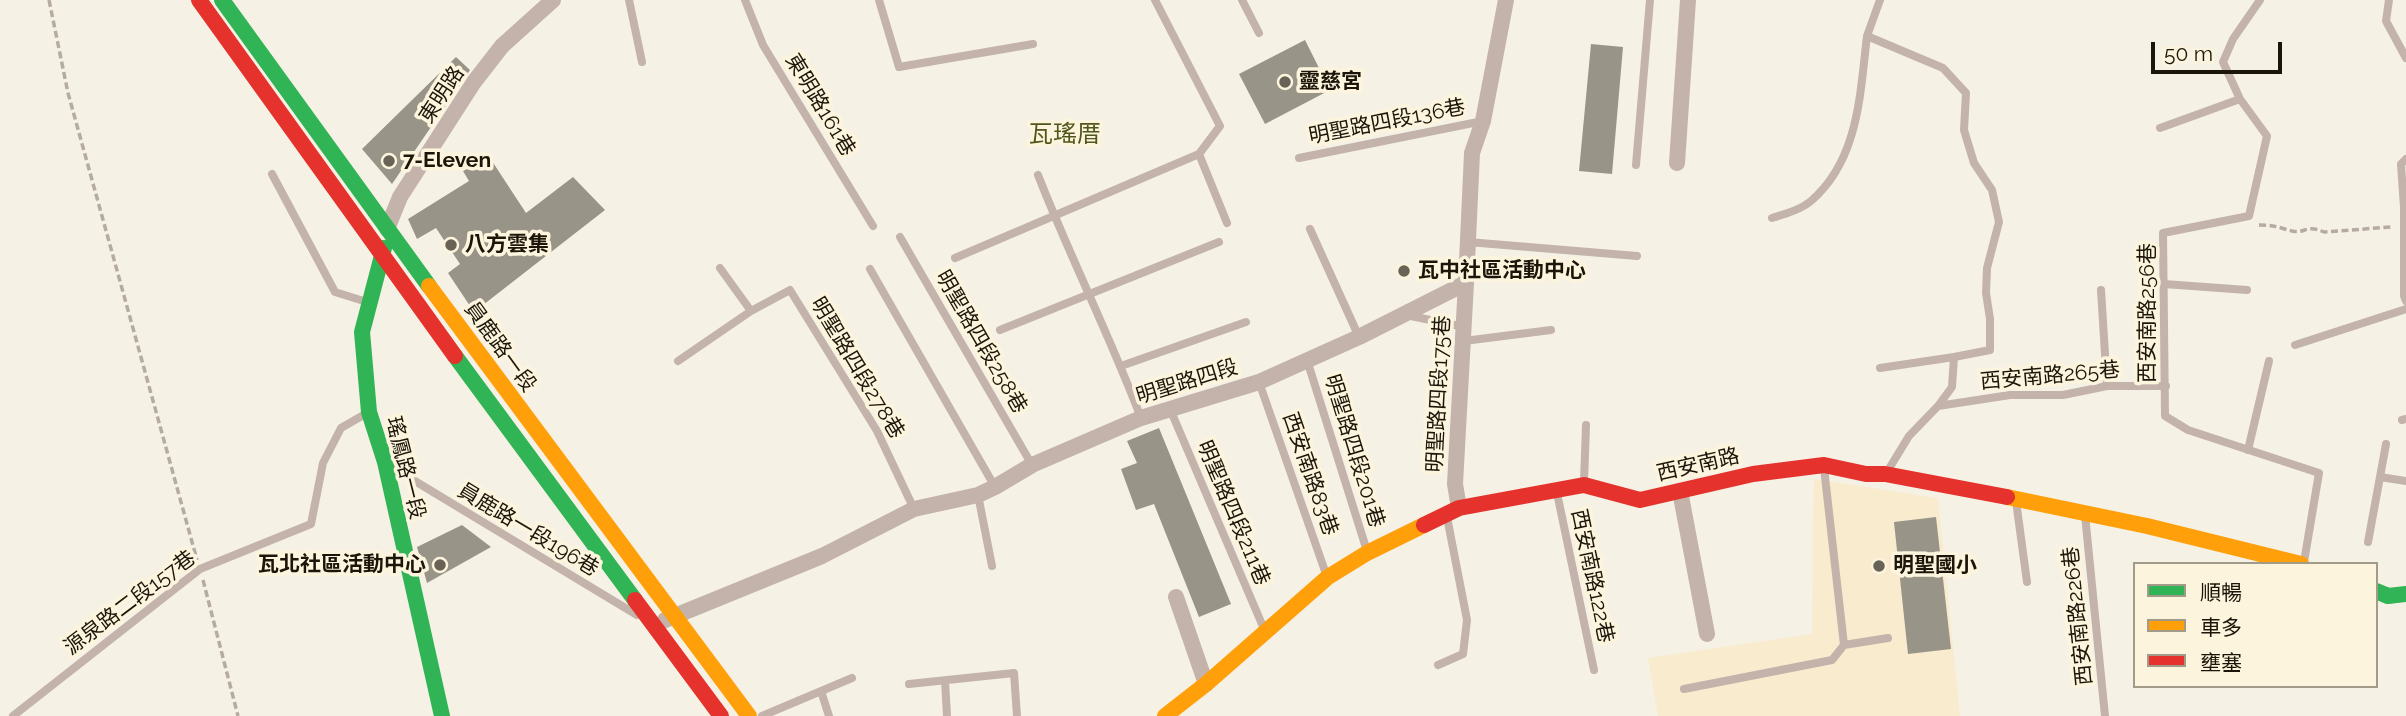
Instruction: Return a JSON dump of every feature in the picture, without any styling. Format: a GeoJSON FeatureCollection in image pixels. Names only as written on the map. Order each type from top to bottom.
{"type":"FeatureCollection","features":[{"type":"Feature","properties":{"kind":"main road","name":"員鹿路一段"},"geometry":{"type":"LineString","coordinates":[[199,0],[382,257],[721,716]]}},
{"type":"Feature","properties":{"kind":"main road","name":"員鹿路一段"},"geometry":{"type":"LineString","coordinates":[[222,0],[387,229],[672,616],[749,716]]}},
{"type":"Feature","properties":{"kind":"main road","name":"瑤鳳路一段"},"geometry":{"type":"LineString","coordinates":[[387,229],[362,332],[369,412],[385,462],[442,716]]}},
{"type":"Feature","properties":{"kind":"main road","name":"西安南路"},"geometry":{"type":"LineString","coordinates":[[1165,716],[1206,684],[1328,577],[1367,553],[1452,511],[1584,485],[1640,500],[1753,474],[1824,465],[2085,512],[2293,562]]}},
{"type":"Feature","properties":{"kind":"main road"},"geometry":{"type":"LineString","coordinates":[[2378,592],[2388,596],[2406,594]]}},
{"type":"Feature","properties":{"kind":"street","name":"東明路"},"geometry":{"type":"LineString","coordinates":[[387,229],[400,197],[474,82],[502,46],[553,0]]}},
{"type":"Feature","properties":{"kind":"street"},"geometry":{"type":"LineString","coordinates":[[1466,283],[1472,153],[1483,121],[1506,0]]}},
{"type":"Feature","properties":{"kind":"street"},"geometry":{"type":"LineString","coordinates":[[1677,163],[1688,0]]}},
{"type":"Feature","properties":{"kind":"street","name":"明聖路四段"},"geometry":{"type":"LineString","coordinates":[[654,626],[672,616],[822,556],[915,509],[978,495],[995,488],[1032,465],[1140,418],[1259,382],[1359,337],[1466,283]]}},
{"type":"Feature","properties":{"kind":"street","name":"明聖路四段175巷"},"geometry":{"type":"LineString","coordinates":[[1452,511],[1466,283]]}},
{"type":"Feature","properties":{"kind":"street"},"geometry":{"type":"LineString","coordinates":[[1680,491],[1707,634]]}},
{"type":"Feature","properties":{"kind":"street"},"geometry":{"type":"LineString","coordinates":[[1176,597],[1206,684]]}},
{"type":"Feature","properties":{"kind":"lane"},"geometry":{"type":"LineString","coordinates":[[629,0],[642,62]]}},
{"type":"Feature","properties":{"kind":"lane","name":"東明路161巷"},"geometry":{"type":"LineString","coordinates":[[745,0],[763,45],[873,226]]}},
{"type":"Feature","properties":{"kind":"lane"},"geometry":{"type":"LineString","coordinates":[[879,0],[899,67],[1033,44]]}},
{"type":"Feature","properties":{"kind":"lane"},"geometry":{"type":"LineString","coordinates":[[955,258],[1199,155],[1220,126],[1155,0]]}},
{"type":"Feature","properties":{"kind":"lane"},"geometry":{"type":"LineString","coordinates":[[1242,0],[1259,33]]}},
{"type":"Feature","properties":{"kind":"lane"},"geometry":{"type":"LineString","coordinates":[[1636,165],[1650,0]]}},
{"type":"Feature","properties":{"kind":"lane"},"geometry":{"type":"LineString","coordinates":[[1772,218],[1794,211],[1811,201],[1840,163],[1859,110],[1867,36],[1880,0]]}},
{"type":"Feature","properties":{"kind":"lane"},"geometry":{"type":"LineString","coordinates":[[2249,216],[2267,136],[2240,99],[2223,62],[2233,39],[2260,0]]}},
{"type":"Feature","properties":{"kind":"lane"},"geometry":{"type":"LineString","coordinates":[[2389,0],[2386,21],[2406,58]]}},
{"type":"Feature","properties":{"kind":"lane"},"geometry":{"type":"LineString","coordinates":[[1867,36],[1943,68],[1966,93],[1964,130],[1974,163],[1992,190],[1999,222],[1987,268],[1990,350],[1880,368]]}},
{"type":"Feature","properties":{"kind":"lane"},"geometry":{"type":"LineString","coordinates":[[2160,128],[2240,99]]}},
{"type":"Feature","properties":{"kind":"lane","name":"明聖路四段136巷"},"geometry":{"type":"LineString","coordinates":[[1299,158],[1483,121]]}},
{"type":"Feature","properties":{"kind":"lane"},"geometry":{"type":"LineString","coordinates":[[1199,155],[1227,223]]}},
{"type":"Feature","properties":{"kind":"lane"},"geometry":{"type":"LineString","coordinates":[[2406,159],[2401,164],[2406,301]]}},
{"type":"Feature","properties":{"kind":"lane"},"geometry":{"type":"LineString","coordinates":[[272,174],[335,292],[370,303]]}},
{"type":"Feature","properties":{"kind":"lane"},"geometry":{"type":"LineString","coordinates":[[1038,175],[1121,366],[1140,418]]}},
{"type":"Feature","properties":{"kind":"lane","name":"西安南路256巷"},"geometry":{"type":"LineString","coordinates":[[2249,216],[2163,233],[2165,416],[2188,430],[2319,473],[2303,562]]}},
{"type":"Feature","properties":{"kind":"lane"},"geometry":{"type":"LineString","coordinates":[[1310,229],[1359,337]]}},
{"type":"Feature","properties":{"kind":"lane","name":"明聖路四段258巷"},"geometry":{"type":"LineString","coordinates":[[900,237],[1032,465]]}},
{"type":"Feature","properties":{"kind":"lane"},"geometry":{"type":"LineString","coordinates":[[1000,330],[1219,242]]}},
{"type":"Feature","properties":{"kind":"lane"},"geometry":{"type":"LineString","coordinates":[[1468,242],[1637,256]]}},
{"type":"Feature","properties":{"kind":"lane"},"geometry":{"type":"LineString","coordinates":[[720,268],[751,311]]}},
{"type":"Feature","properties":{"kind":"lane"},"geometry":{"type":"LineString","coordinates":[[870,270],[995,488]]}},
{"type":"Feature","properties":{"kind":"lane"},"geometry":{"type":"LineString","coordinates":[[2164,284],[2248,290]]}},
{"type":"Feature","properties":{"kind":"lane","name":"明聖路四段278巷"},"geometry":{"type":"LineString","coordinates":[[678,361],[751,311],[790,290],[877,431],[915,509]]}},
{"type":"Feature","properties":{"kind":"lane"},"geometry":{"type":"LineString","coordinates":[[2101,290],[2107,386]]}},
{"type":"Feature","properties":{"kind":"lane"},"geometry":{"type":"LineString","coordinates":[[2295,345],[2406,309]]}},
{"type":"Feature","properties":{"kind":"lane"},"geometry":{"type":"LineString","coordinates":[[1404,315],[1464,334],[1551,330]]}},
{"type":"Feature","properties":{"kind":"lane"},"geometry":{"type":"LineString","coordinates":[[1121,366],[1246,322]]}},
{"type":"Feature","properties":{"kind":"lane"},"geometry":{"type":"LineString","coordinates":[[1885,474],[1909,436],[1952,387],[1954,357]]}},
{"type":"Feature","properties":{"kind":"lane","name":"明聖路四段201巷"},"geometry":{"type":"LineString","coordinates":[[1307,360],[1367,553]]}},
{"type":"Feature","properties":{"kind":"lane"},"geometry":{"type":"LineString","coordinates":[[2248,450],[2269,361]]}},
{"type":"Feature","properties":{"kind":"lane","name":"西安南路83巷"},"geometry":{"type":"LineString","coordinates":[[1259,382],[1328,577]]}},
{"type":"Feature","properties":{"kind":"lane","name":"西安南路265巷"},"geometry":{"type":"LineString","coordinates":[[1938,406],[2010,395],[2063,395],[2107,386],[2166,386]]}},
{"type":"Feature","properties":{"kind":"lane","name":"明聖路四段211巷"},"geometry":{"type":"LineString","coordinates":[[1169,408],[1265,632]]}},
{"type":"Feature","properties":{"kind":"lane","name":"源泉路二段157巷"},"geometry":{"type":"LineString","coordinates":[[13,716],[200,569],[311,524],[323,463],[341,428],[369,412]]}},
{"type":"Feature","properties":{"kind":"lane"},"geometry":{"type":"LineString","coordinates":[[1584,485],[1586,425]]}},
{"type":"Feature","properties":{"kind":"lane"},"geometry":{"type":"LineString","coordinates":[[2368,541],[2386,444]]}},
{"type":"Feature","properties":{"kind":"lane","name":"員鹿路一段196巷"},"geometry":{"type":"LineString","coordinates":[[385,462],[654,626]]}},
{"type":"Feature","properties":{"kind":"lane"},"geometry":{"type":"LineString","coordinates":[[1824,465],[1844,645]]}},
{"type":"Feature","properties":{"kind":"lane"},"geometry":{"type":"LineString","coordinates":[[2380,477],[2406,481]]}},
{"type":"Feature","properties":{"kind":"lane","name":"西安南路122巷"},"geometry":{"type":"LineString","coordinates":[[1556,490],[1594,670]]}},
{"type":"Feature","properties":{"kind":"lane"},"geometry":{"type":"LineString","coordinates":[[978,495],[992,566]]}},
{"type":"Feature","properties":{"kind":"lane"},"geometry":{"type":"LineString","coordinates":[[2016,499],[2027,582]]}},
{"type":"Feature","properties":{"kind":"lane"},"geometry":{"type":"LineString","coordinates":[[1438,665],[1463,653],[1467,620],[1452,511]]}},
{"type":"Feature","properties":{"kind":"lane","name":"西安南路226巷"},"geometry":{"type":"LineString","coordinates":[[2085,512],[2105,716]]}},
{"type":"Feature","properties":{"kind":"lane"},"geometry":{"type":"LineString","coordinates":[[1684,689],[1832,660],[1844,645],[1888,638]]}},
{"type":"Feature","properties":{"kind":"lane"},"geometry":{"type":"LineString","coordinates":[[909,684],[1014,673],[1017,716]]}},
{"type":"Feature","properties":{"kind":"lane"},"geometry":{"type":"LineString","coordinates":[[762,716],[852,678]]}},
{"type":"Feature","properties":{"kind":"lane"},"geometry":{"type":"LineString","coordinates":[[945,681],[947,716]]}},
{"type":"Feature","properties":{"kind":"lane"},"geometry":{"type":"LineString","coordinates":[[821,691],[829,716]]}},
{"type":"Feature","properties":{"kind":"path"},"geometry":{"type":"LineString","coordinates":[[49,0],[68,93],[238,716]]}},
{"type":"Feature","properties":{"kind":"path"},"geometry":{"type":"LineString","coordinates":[[2249,216],[2256,225],[2278,225],[2294,232],[2314,228],[2324,233],[2404,225]]}},
{"type":"Feature","properties":{"kind":"shaded area","name":"明聖國小"},"geometry":{"type":"Polygon","coordinates":[[[1814,479],[1938,498],[1960,716],[1658,716],[1648,658],[1812,634],[1814,479]]]}},
{"type":"Feature","properties":{"kind":"building","name":"靈慈宮"},"geometry":{"type":"Polygon","coordinates":[[[1305,40],[1330,90],[1265,124],[1239,74],[1305,40]]]}},
{"type":"Feature","properties":{"kind":"building"},"geometry":{"type":"Polygon","coordinates":[[[1591,44],[1623,47],[1612,174],[1579,171],[1591,44]]]}},
{"type":"Feature","properties":{"kind":"building"},"geometry":{"type":"Polygon","coordinates":[[[456,57],[470,70],[392,184],[362,149],[456,57]]]}},
{"type":"Feature","properties":{"kind":"building"},"geometry":{"type":"Polygon","coordinates":[[[490,158],[526,213],[573,177],[605,210],[474,312],[448,273],[460,264],[436,228],[417,239],[408,219],[469,181],[463,171],[490,158]]]}},
{"type":"Feature","properties":{"kind":"building"},"geometry":{"type":"Polygon","coordinates":[[[1159,428],[1231,604],[1199,617],[1154,504],[1136,510],[1121,469],[1137,463],[1127,441],[1159,428]]]}},
{"type":"Feature","properties":{"kind":"building"},"geometry":{"type":"Polygon","coordinates":[[[1936,517],[1951,649],[1908,654],[1894,522],[1936,517]]]}},
{"type":"Feature","properties":{"kind":"building","name":"瓦北社區活動中心"},"geometry":{"type":"Polygon","coordinates":[[[462,525],[491,547],[427,583],[417,547],[462,525]]]}},
{"type":"Feature","properties":{"kind":"traffic: fast"},"geometry":{"type":"LineString","coordinates":[[222,0],[429,286]]}},
{"type":"Feature","properties":{"kind":"traffic: fast"},"geometry":{"type":"LineString","coordinates":[[384,248],[362,332],[369,412],[385,462],[442,716]]}},
{"type":"Feature","properties":{"kind":"traffic: fast"},"geometry":{"type":"LineString","coordinates":[[455,356],[635,600]]}},
{"type":"Feature","properties":{"kind":"traffic: fast"},"geometry":{"type":"LineString","coordinates":[[2378,592],[2388,596],[2406,594]]}},
{"type":"Feature","properties":{"kind":"traffic: slow"},"geometry":{"type":"LineString","coordinates":[[429,286],[749,716]]}},
{"type":"Feature","properties":{"kind":"traffic: slow"},"geometry":{"type":"LineString","coordinates":[[2007,497],[2147,526],[2293,562]]}},
{"type":"Feature","properties":{"kind":"traffic: slow"},"geometry":{"type":"LineString","coordinates":[[1165,716],[1206,684],[1328,577],[1367,553],[1424,525]]}},
{"type":"Feature","properties":{"kind":"traffic: jam"},"geometry":{"type":"LineString","coordinates":[[199,0],[455,356]]}},
{"type":"Feature","properties":{"kind":"traffic: jam"},"geometry":{"type":"LineString","coordinates":[[1424,525],[1459,508],[1584,485],[1640,500],[1753,474],[1824,465],[2007,497]]}},
{"type":"Feature","properties":{"kind":"traffic: jam"},"geometry":{"type":"LineString","coordinates":[[635,600],[721,716]]}},
{"type":"Feature","properties":{"kind":"place","name":"靈慈宮"},"geometry":{"type":"Point","coordinates":[1285,82]}},
{"type":"Feature","properties":{"kind":"place","name":"7-Eleven"},"geometry":{"type":"Point","coordinates":[389,161]}},
{"type":"Feature","properties":{"kind":"place","name":"八方雲集"},"geometry":{"type":"Point","coordinates":[451,245]}},
{"type":"Feature","properties":{"kind":"place","name":"瓦中社區活動中心"},"geometry":{"type":"Point","coordinates":[1404,271]}},
{"type":"Feature","properties":{"kind":"place","name":"瓦北社區活動中心"},"geometry":{"type":"Point","coordinates":[440,565]}},
{"type":"Feature","properties":{"kind":"place","name":"明聖國小"},"geometry":{"type":"Point","coordinates":[1879,566]}},
{"type":"Feature","properties":{"kind":"district","name":"瓦瑤厝"},"geometry":{"type":"Point","coordinates":[1065,135]}}]}
